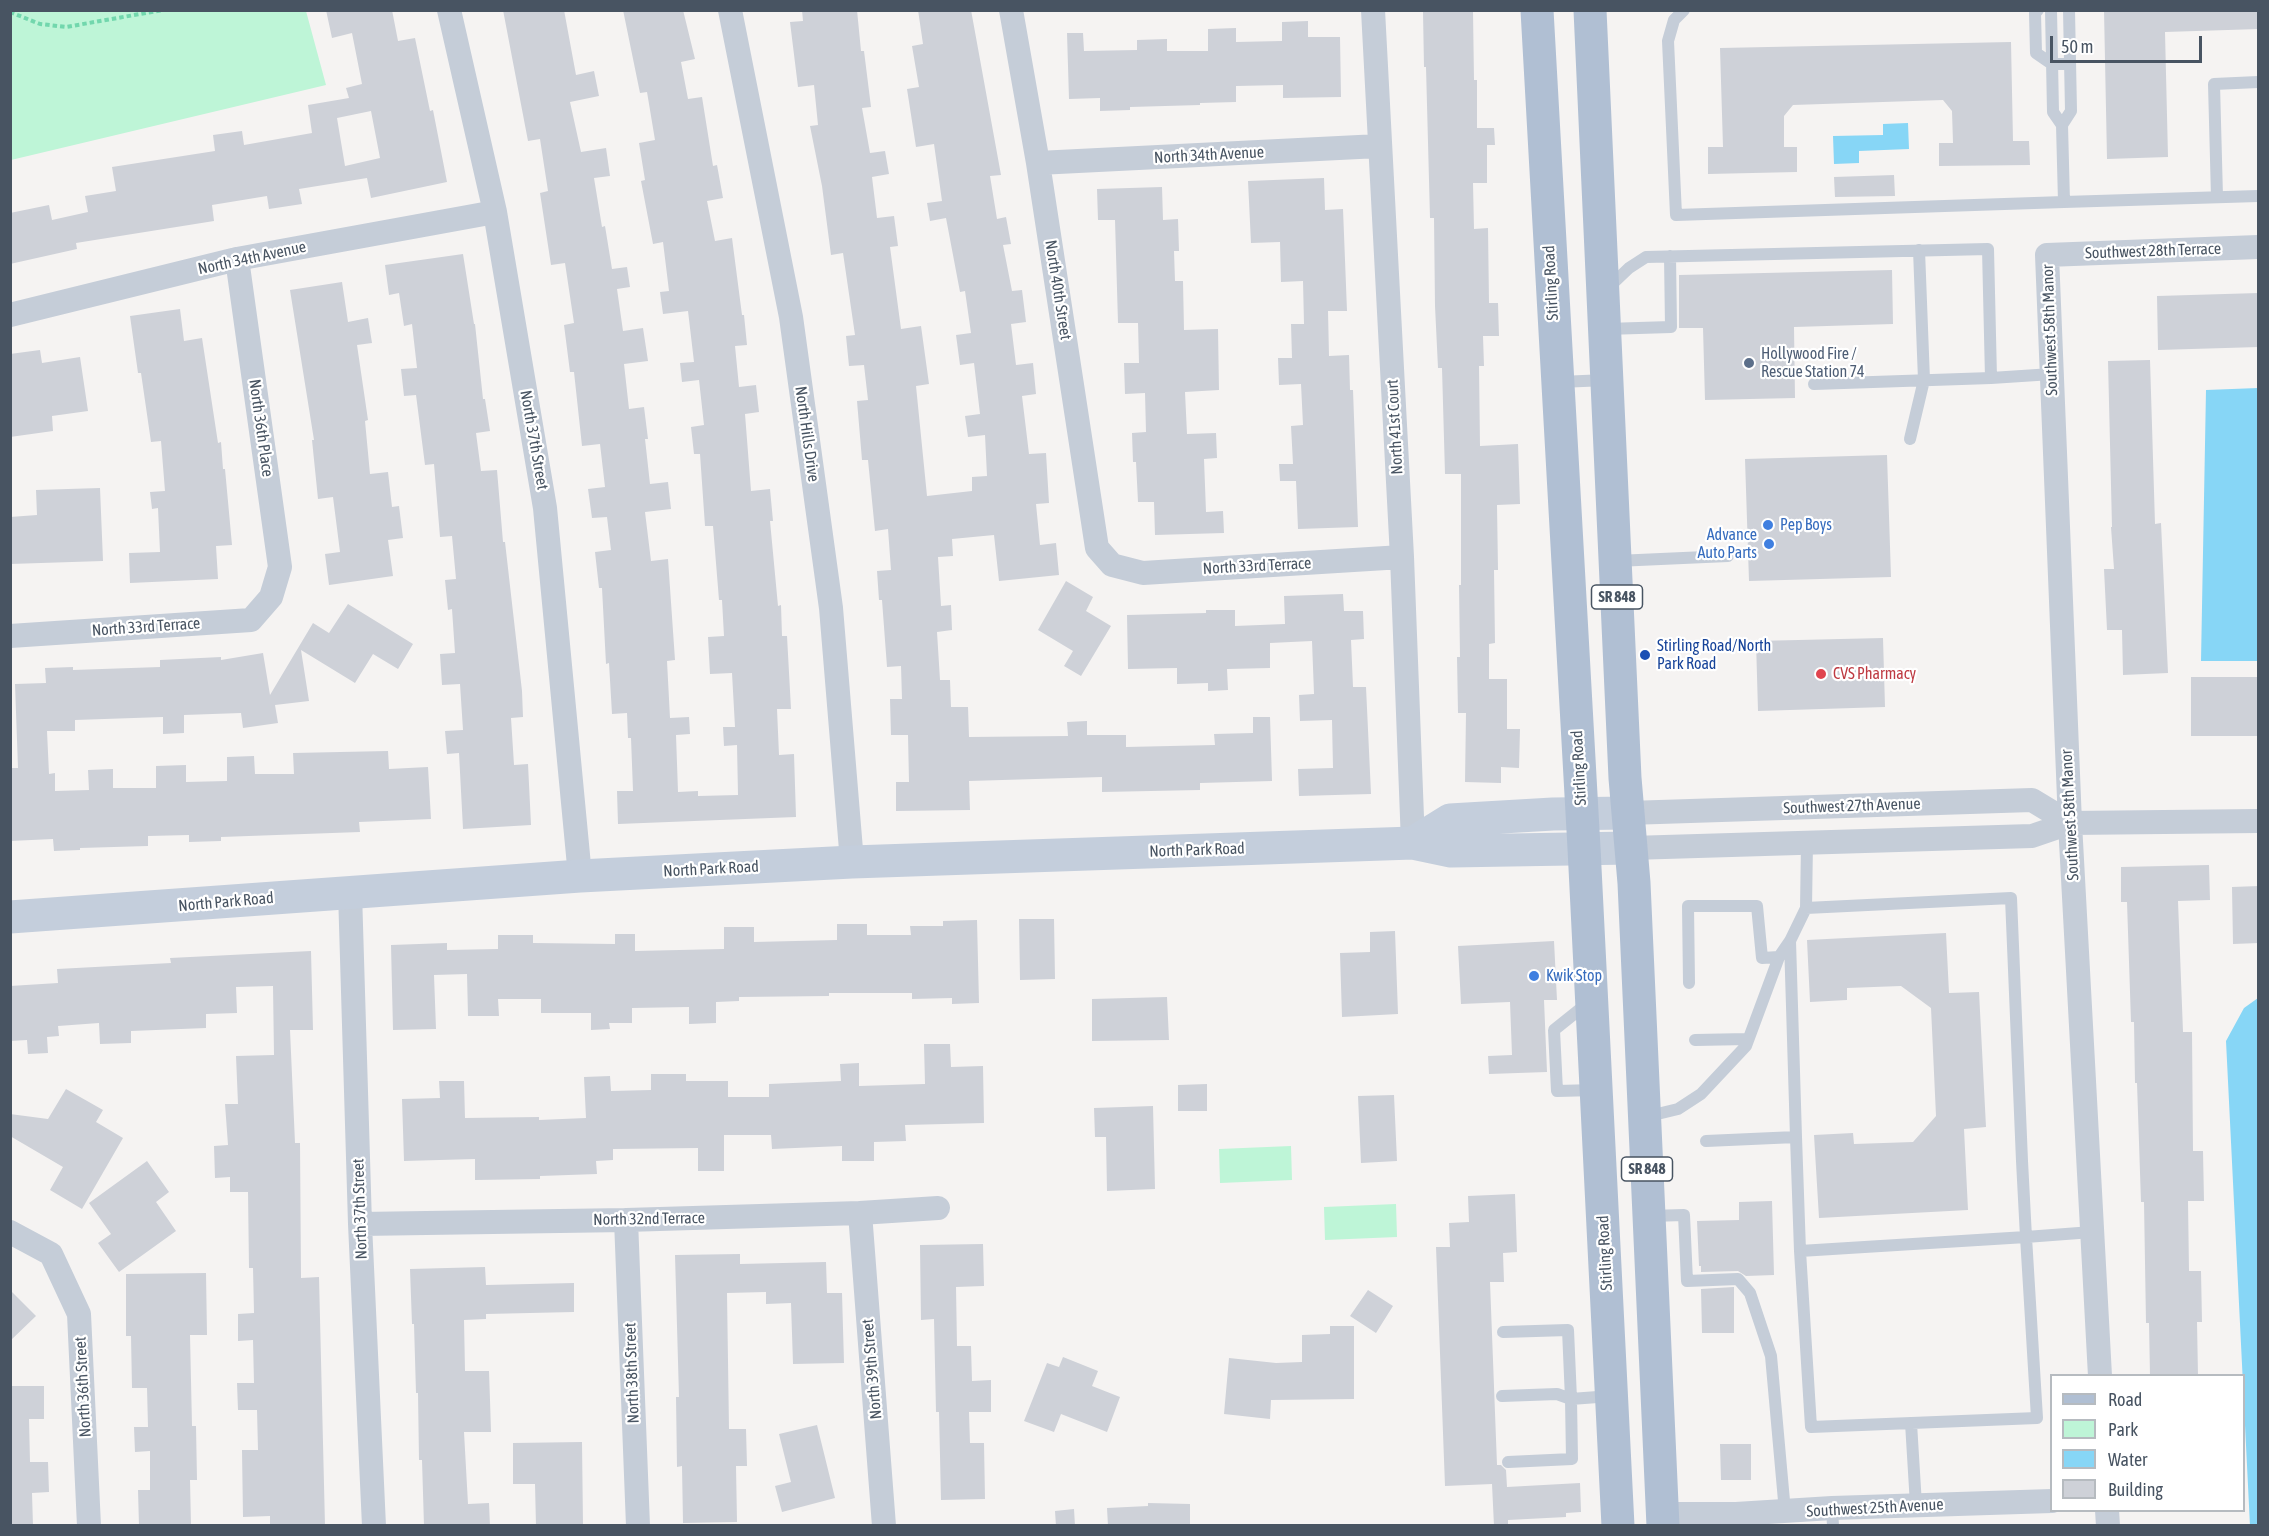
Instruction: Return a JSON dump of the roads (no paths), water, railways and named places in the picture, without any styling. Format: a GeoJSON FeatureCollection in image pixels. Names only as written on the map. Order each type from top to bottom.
{"type":"FeatureCollection","features":[{"type":"Feature","properties":{"kind":"main road","name":"Stirling Road"},"geometry":{"type":"LineString","coordinates":[[1537,10],[1597,1090],[1618,1526]]}},
{"type":"Feature","properties":{"kind":"main road","name":"SR 848"},"geometry":{"type":"LineString","coordinates":[[1590,10],[1663,1520]]}},
{"type":"Feature","properties":{"kind":"main road"},"geometry":{"type":"LineString","coordinates":[[1615,1446],[1651,1505],[1663,1520]]}},
{"type":"Feature","properties":{"kind":"street","name":"North 37th Street"},"geometry":{"type":"LineString","coordinates":[[449,10],[495,212],[545,508],[580,876]]}},
{"type":"Feature","properties":{"kind":"street","name":"North Hills Drive"},"geometry":{"type":"LineString","coordinates":[[730,10],[791,317],[831,609],[852,862]]}},
{"type":"Feature","properties":{"kind":"street","name":"North 40th Street"},"geometry":{"type":"LineString","coordinates":[[1011,10],[1038,163],[1097,548],[1112,565]]}},
{"type":"Feature","properties":{"kind":"street","name":"North 41st Court"},"geometry":{"type":"LineString","coordinates":[[1373,10],[1402,557],[1413,843]]}},
{"type":"Feature","properties":{"kind":"street","name":"North 34th Avenue"},"geometry":{"type":"LineString","coordinates":[[1038,163],[1379,146]]}},
{"type":"Feature","properties":{"kind":"street","name":"North 34th Avenue"},"geometry":{"type":"LineString","coordinates":[[10,315],[237,259],[495,212]]}},
{"type":"Feature","properties":{"kind":"street","name":"Southwest 28th Terrace"},"geometry":{"type":"LineString","coordinates":[[2047,255],[2259,247]]}},
{"type":"Feature","properties":{"kind":"street","name":"Southwest 58th Manor"},"geometry":{"type":"LineString","coordinates":[[2047,255],[2070,823],[2100,1374]]}},
{"type":"Feature","properties":{"kind":"street","name":"North 36th Place"},"geometry":{"type":"LineString","coordinates":[[237,259],[280,567],[272,597]]}},
{"type":"Feature","properties":{"kind":"street","name":"North 33rd Terrace"},"geometry":{"type":"LineString","coordinates":[[1112,565],[1143,573],[1402,557]]}},
{"type":"Feature","properties":{"kind":"street","name":"North 33rd Terrace"},"geometry":{"type":"LineString","coordinates":[[10,636],[251,620],[272,597]]}},
{"type":"Feature","properties":{"kind":"street","name":"Southwest 27th Avenue"},"geometry":{"type":"LineString","coordinates":[[1628,813],[2032,800],[2070,823]]}},
{"type":"Feature","properties":{"kind":"street"},"geometry":{"type":"LineString","coordinates":[[1880,840],[1899,830],[1912,818],[1916,804]]}},
{"type":"Feature","properties":{"kind":"street","name":"North Park Road"},"geometry":{"type":"LineString","coordinates":[[1413,843],[1450,820],[1628,813]]}},
{"type":"Feature","properties":{"kind":"street"},"geometry":{"type":"LineString","coordinates":[[1631,848],[2032,836],[2070,823],[2259,821]]}},
{"type":"Feature","properties":{"kind":"street","name":"North Park Road"},"geometry":{"type":"LineString","coordinates":[[10,917],[580,876],[852,862],[1413,843],[1451,851],[1631,848]]}},
{"type":"Feature","properties":{"kind":"street","name":"North 37th Street"},"geometry":{"type":"LineString","coordinates":[[350,892],[360,1224],[374,1526]]}},
{"type":"Feature","properties":{"kind":"street","name":"North 32nd Terrace"},"geometry":{"type":"LineString","coordinates":[[360,1224],[626,1220],[860,1213],[938,1208]]}},
{"type":"Feature","properties":{"kind":"street","name":"North 39th Street"},"geometry":{"type":"LineString","coordinates":[[860,1213],[884,1526]]}},
{"type":"Feature","properties":{"kind":"street","name":"North 38th Street"},"geometry":{"type":"LineString","coordinates":[[626,1220],[638,1526]]}},
{"type":"Feature","properties":{"kind":"street","name":"North 36th Street"},"geometry":{"type":"LineString","coordinates":[[10,1232],[51,1254],[79,1314],[89,1526]]}},
{"type":"Feature","properties":{"kind":"street","name":"Southwest 25th Avenue"},"geometry":{"type":"LineString","coordinates":[[1663,1520],[1736,1520],[1785,1512],[1833,1517],[1916,1505],[2050,1501]]}},
{"type":"Feature","properties":{"kind":"lane"},"geometry":{"type":"LineString","coordinates":[[1684,10],[1674,20],[1668,41],[1676,215],[2259,196]]}},
{"type":"Feature","properties":{"kind":"lane"},"geometry":{"type":"LineString","coordinates":[[2038,10],[2035,13],[2036,53],[2052,64],[2070,64]]}},
{"type":"Feature","properties":{"kind":"lane"},"geometry":{"type":"LineString","coordinates":[[2051,10],[2054,112],[2062,125],[2064,202]]}},
{"type":"Feature","properties":{"kind":"lane"},"geometry":{"type":"LineString","coordinates":[[2062,125],[2071,111],[2069,10]]}},
{"type":"Feature","properties":{"kind":"lane"},"geometry":{"type":"LineString","coordinates":[[2217,197],[2214,84],[2259,82]]}},
{"type":"Feature","properties":{"kind":"lane"},"geometry":{"type":"LineString","coordinates":[[1603,294],[1629,268],[1646,257],[1988,249],[1991,378]]}},
{"type":"Feature","properties":{"kind":"lane"},"geometry":{"type":"LineString","coordinates":[[1910,439],[1924,380],[1919,250]]}},
{"type":"Feature","properties":{"kind":"lane"},"geometry":{"type":"LineString","coordinates":[[1605,329],[1671,327],[1670,256]]}},
{"type":"Feature","properties":{"kind":"lane"},"geometry":{"type":"LineString","coordinates":[[1814,384],[2052,374]]}},
{"type":"Feature","properties":{"kind":"lane"},"geometry":{"type":"LineString","coordinates":[[1557,382],[1607,380]]}},
{"type":"Feature","properties":{"kind":"lane"},"geometry":{"type":"LineString","coordinates":[[1615,561],[1728,556]]}},
{"type":"Feature","properties":{"kind":"lane"},"geometry":{"type":"LineString","coordinates":[[1644,1117],[1678,1109],[1701,1094],[1746,1046],[1779,957],[1806,908],[1807,843]]}},
{"type":"Feature","properties":{"kind":"lane"},"geometry":{"type":"LineString","coordinates":[[1790,940],[1800,1251],[1811,1427],[2037,1419],[2026,1237],[2011,898],[1806,908]]}},
{"type":"Feature","properties":{"kind":"lane"},"geometry":{"type":"LineString","coordinates":[[1689,983],[1688,906],[1757,906],[1762,958],[1779,957]]}},
{"type":"Feature","properties":{"kind":"lane"},"geometry":{"type":"LineString","coordinates":[[1592,1000],[1554,1030],[1557,1091],[1597,1090]]}},
{"type":"Feature","properties":{"kind":"lane"},"geometry":{"type":"LineString","coordinates":[[1695,1040],[1748,1039]]}},
{"type":"Feature","properties":{"kind":"lane"},"geometry":{"type":"LineString","coordinates":[[1706,1142],[1796,1137]]}},
{"type":"Feature","properties":{"kind":"lane"},"geometry":{"type":"LineString","coordinates":[[1649,1216],[1684,1215],[1687,1281],[1738,1279],[1750,1293],[1771,1356],[1785,1512]]}},
{"type":"Feature","properties":{"kind":"lane"},"geometry":{"type":"LineString","coordinates":[[1800,1251],[2092,1232]]}},
{"type":"Feature","properties":{"kind":"lane"},"geometry":{"type":"LineString","coordinates":[[1503,1332],[1568,1330],[1571,1399],[1572,1458],[1508,1462]]}},
{"type":"Feature","properties":{"kind":"lane"},"geometry":{"type":"LineString","coordinates":[[1502,1396],[1557,1394],[1571,1399],[1612,1396]]}},
{"type":"Feature","properties":{"kind":"lane"},"geometry":{"type":"LineString","coordinates":[[1911,1423],[1916,1505]]}},
{"type":"Feature","properties":{"kind":"water"},"geometry":{"type":"Polygon","coordinates":[[[1908,123],[1909,149],[1859,151],[1859,163],[1834,164],[1833,136],[1883,135],[1883,124],[1908,123]]]}},
{"type":"Feature","properties":{"kind":"water"},"geometry":{"type":"Polygon","coordinates":[[[2258,388],[2258,661],[2201,661],[2206,390],[2258,388]]]}},
{"type":"Feature","properties":{"kind":"water"},"geometry":{"type":"Polygon","coordinates":[[[2258,998],[2258,1525],[2250,1526],[2245,1374],[2242,1374],[2226,1041],[2244,1008],[2258,998]]]}},
{"type":"Feature","properties":{"kind":"place","name":"Hollywood Fire / Rescue Station 74"},"geometry":{"type":"Point","coordinates":[1749,363]}},
{"type":"Feature","properties":{"kind":"place","name":"Pep Boys"},"geometry":{"type":"Point","coordinates":[1768,525]}},
{"type":"Feature","properties":{"kind":"place","name":"Advance Auto Parts"},"geometry":{"type":"Point","coordinates":[1769,544]}},
{"type":"Feature","properties":{"kind":"place","name":"Stirling Road/North Park Road"},"geometry":{"type":"Point","coordinates":[1645,655]}},
{"type":"Feature","properties":{"kind":"place","name":"CVS Pharmacy"},"geometry":{"type":"Point","coordinates":[1821,674]}},
{"type":"Feature","properties":{"kind":"place","name":"Kwik Stop"},"geometry":{"type":"Point","coordinates":[1534,976]}}]}
